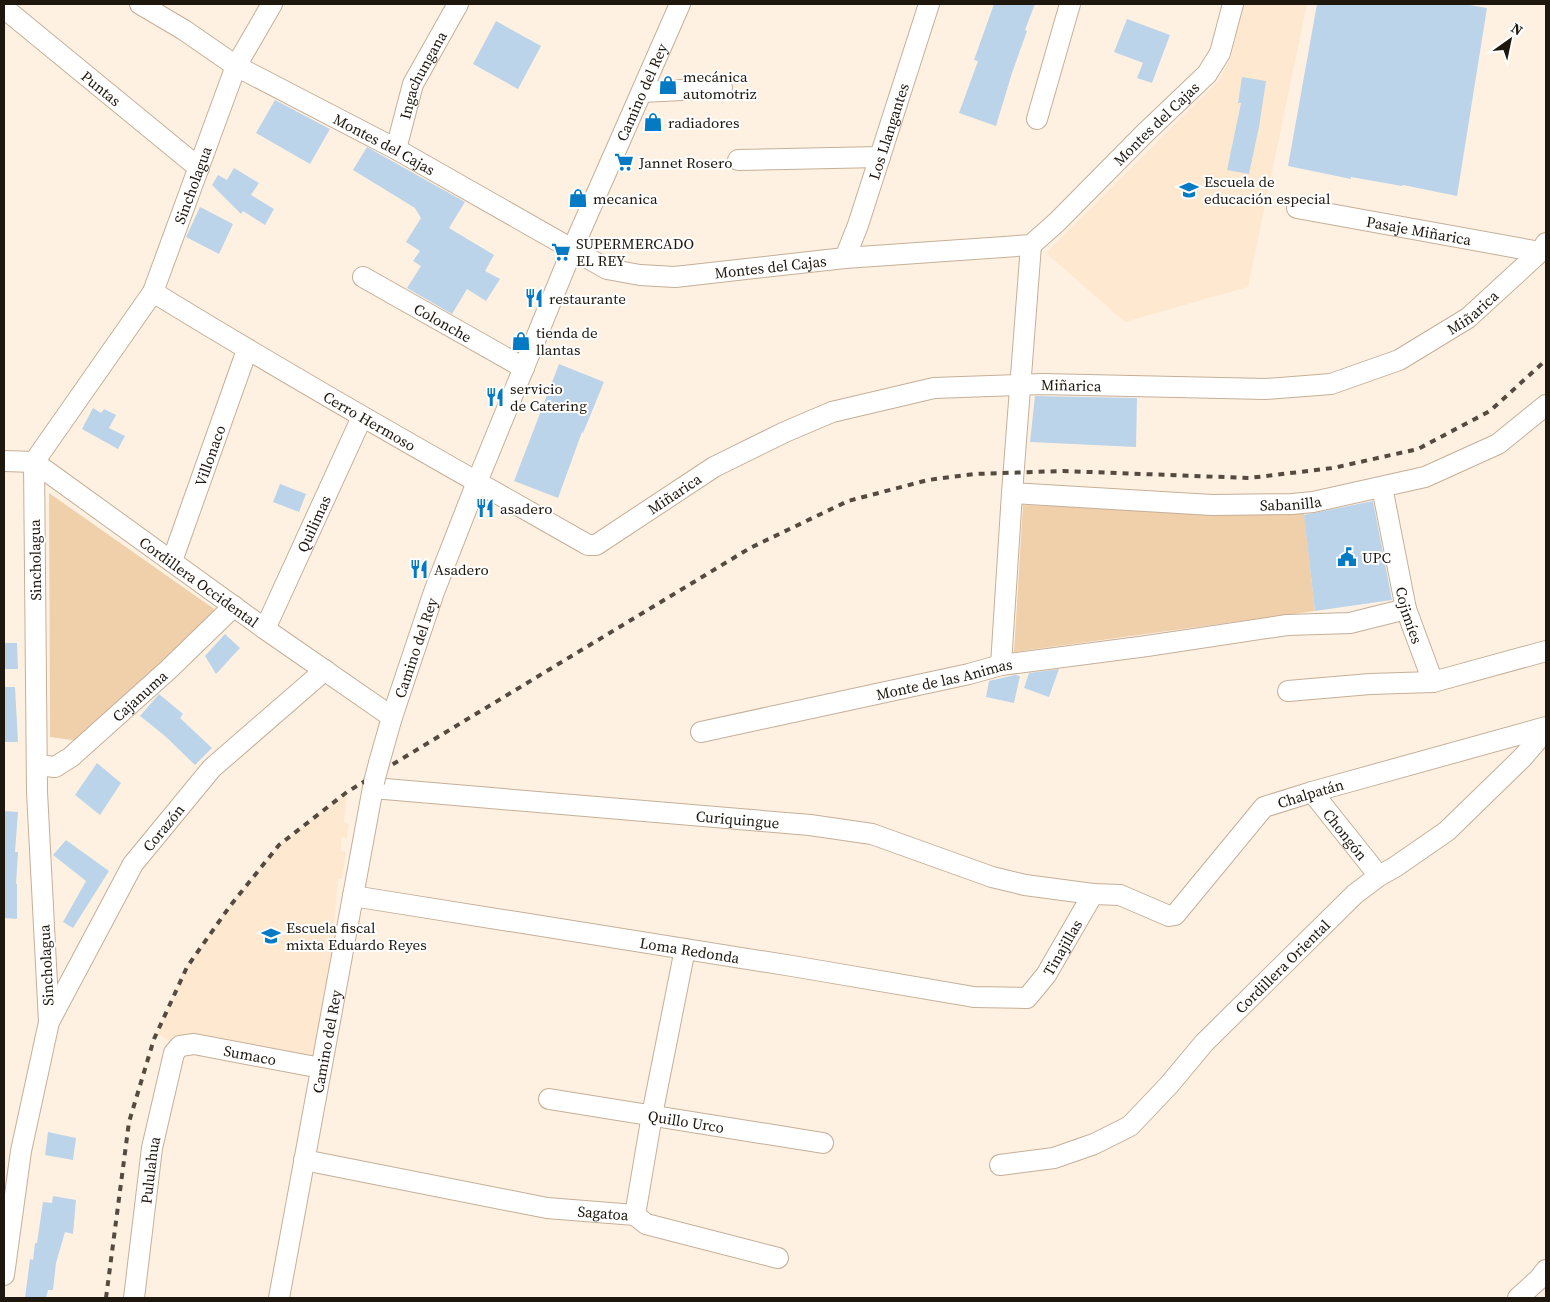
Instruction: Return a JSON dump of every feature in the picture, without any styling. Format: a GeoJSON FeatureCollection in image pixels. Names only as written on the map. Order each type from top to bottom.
{"type":"FeatureCollection","features":[{"type":"Feature","properties":{"kind":"street","name":"Montes del Cajas"},"geometry":{"type":"LineString","coordinates":[[140,4],[184,30],[236,66],[396,149],[607,269],[640,275],[666,276],[845,258],[1031,245],[1057,222],[1144,134],[1208,74],[1220,53],[1233,4]]}},
{"type":"Feature","properties":{"kind":"street","name":"Sincholagua"},"geometry":{"type":"LineString","coordinates":[[21,1151],[49,1022],[37,765],[34,462],[153,292],[236,66],[272,4]]}},
{"type":"Feature","properties":{"kind":"street","name":"Ingachungana"},"geometry":{"type":"LineString","coordinates":[[396,149],[413,84],[458,4]]}},
{"type":"Feature","properties":{"kind":"street","name":"Camino del Rey"},"geometry":{"type":"LineString","coordinates":[[283,1298],[304,1160],[375,778],[392,716],[434,592],[477,482],[572,250],[680,4]]}},
{"type":"Feature","properties":{"kind":"street","name":"Los Llangantes"},"geometry":{"type":"LineString","coordinates":[[845,258],[930,4]]}},
{"type":"Feature","properties":{"kind":"street"},"geometry":{"type":"LineString","coordinates":[[1036,118],[1070,4]]}},
{"type":"Feature","properties":{"kind":"street","name":"Puntas"},"geometry":{"type":"LineString","coordinates":[[4,8],[199,168]]}},
{"type":"Feature","properties":{"kind":"street"},"geometry":{"type":"LineString","coordinates":[[642,92],[722,88]]}},
{"type":"Feature","properties":{"kind":"street"},"geometry":{"type":"LineString","coordinates":[[738,160],[880,157]]}},
{"type":"Feature","properties":{"kind":"street","name":"Pasaje Miñarica"},"geometry":{"type":"LineString","coordinates":[[1297,208],[1543,248]]}},
{"type":"Feature","properties":{"kind":"street"},"geometry":{"type":"LineString","coordinates":[[1001,665],[1031,245]]}},
{"type":"Feature","properties":{"kind":"street","name":"Miñarica"},"geometry":{"type":"LineString","coordinates":[[588,545],[596,545],[714,467],[786,432],[832,412],[918,391],[934,388],[1042,384],[1266,389],[1331,384],[1399,360],[1468,318],[1543,248]]}},
{"type":"Feature","properties":{"kind":"street","name":"Colonche"},"geometry":{"type":"LineString","coordinates":[[363,277],[524,368]]}},
{"type":"Feature","properties":{"kind":"street","name":"Cerro Hermoso"},"geometry":{"type":"LineString","coordinates":[[153,292],[362,418],[588,545]]}},
{"type":"Feature","properties":{"kind":"street","name":"Villonaco"},"geometry":{"type":"LineString","coordinates":[[172,561],[247,350]]}},
{"type":"Feature","properties":{"kind":"street","name":"Sabanilla"},"geometry":{"type":"LineString","coordinates":[[1012,493],[1212,505],[1313,502],[1425,477],[1498,444],[1546,405]]}},
{"type":"Feature","properties":{"kind":"street","name":"Quilimas"},"geometry":{"type":"LineString","coordinates":[[265,629],[362,418]]}},
{"type":"Feature","properties":{"kind":"street"},"geometry":{"type":"LineString","coordinates":[[4,461],[34,462]]}},
{"type":"Feature","properties":{"kind":"street","name":"Cordillera Occidental"},"geometry":{"type":"LineString","coordinates":[[34,462],[265,629],[392,716]]}},
{"type":"Feature","properties":{"kind":"street","name":"Cojimíes"},"geometry":{"type":"LineString","coordinates":[[1382,487],[1406,608],[1433,682]]}},
{"type":"Feature","properties":{"kind":"street","name":"Cajanuma"},"geometry":{"type":"LineString","coordinates":[[37,765],[55,767],[71,757],[168,670],[234,606]]}},
{"type":"Feature","properties":{"kind":"street","name":"Monte de las Animas"},"geometry":{"type":"LineString","coordinates":[[701,732],[960,676],[1001,665],[1287,625],[1350,623],[1406,608]]}},
{"type":"Feature","properties":{"kind":"street"},"geometry":{"type":"LineString","coordinates":[[1288,691],[1370,684],[1433,682],[1546,651]]}},
{"type":"Feature","properties":{"kind":"street","name":"Corazón"},"geometry":{"type":"LineString","coordinates":[[49,1022],[133,864],[212,768],[325,670]]}},
{"type":"Feature","properties":{"kind":"street","name":"Chalpatán"},"geometry":{"type":"LineString","coordinates":[[1093,894],[1120,895],[1166,915],[1174,915],[1264,807],[1546,728]]}},
{"type":"Feature","properties":{"kind":"street","name":"Cordillera Oriental"},"geometry":{"type":"LineString","coordinates":[[1000,1165],[1054,1158],[1094,1144],[1130,1126],[1169,1085],[1204,1043],[1355,894],[1447,831],[1523,757],[1546,728]]}},
{"type":"Feature","properties":{"kind":"street","name":"Curiquingue"},"geometry":{"type":"LineString","coordinates":[[375,778],[872,834],[992,877],[1025,885],[1093,894]]}},
{"type":"Feature","properties":{"kind":"street","name":"Chongón"},"geometry":{"type":"LineString","coordinates":[[1312,792],[1379,876]]}},
{"type":"Feature","properties":{"kind":"street","name":"Tinajillas"},"geometry":{"type":"LineString","coordinates":[[1027,998],[1046,975],[1093,894]]}},
{"type":"Feature","properties":{"kind":"street","name":"Loma Redonda"},"geometry":{"type":"LineString","coordinates":[[353,896],[685,948],[974,997],[1027,998]]}},
{"type":"Feature","properties":{"kind":"street","name":"Sagatoa"},"geometry":{"type":"LineString","coordinates":[[304,1160],[547,1208],[635,1215],[652,1115],[685,948]]}},
{"type":"Feature","properties":{"kind":"street","name":"Sumaco"},"geometry":{"type":"LineString","coordinates":[[180,1046],[194,1044],[321,1068]]}},
{"type":"Feature","properties":{"kind":"street","name":"Pululahua"},"geometry":{"type":"LineString","coordinates":[[134,1298],[152,1148],[174,1053],[180,1046]]}},
{"type":"Feature","properties":{"kind":"street","name":"Quillo Urco"},"geometry":{"type":"LineString","coordinates":[[549,1099],[823,1143]]}},
{"type":"Feature","properties":{"kind":"street"},"geometry":{"type":"LineString","coordinates":[[4,1168],[21,1151]]}},
{"type":"Feature","properties":{"kind":"street"},"geometry":{"type":"LineString","coordinates":[[4,1276],[21,1151]]}},
{"type":"Feature","properties":{"kind":"street"},"geometry":{"type":"LineString","coordinates":[[635,1215],[646,1224],[778,1258]]}},
{"type":"Feature","properties":{"kind":"street"},"geometry":{"type":"LineString","coordinates":[[1518,1298],[1539,1280],[1546,1270]]}},
{"type":"Feature","properties":{"kind":"shaded area","name":"Escuela de educación especial"},"geometry":{"type":"Polygon","coordinates":[[[1244,4],[1307,4],[1248,287],[1125,322],[1046,253],[1219,80],[1231,57],[1244,4]]]}},
{"type":"Feature","properties":{"kind":"shaded area"},"geometry":{"type":"Polygon","coordinates":[[[49,493],[217,611],[79,741],[50,737],[49,493]]]}},
{"type":"Feature","properties":{"kind":"shaded area"},"geometry":{"type":"Polygon","coordinates":[[[1023,505],[1304,513],[1315,611],[1014,652],[1023,505]]]}},
{"type":"Feature","properties":{"kind":"shaded area","name":"Escuela fiscal mixta Eduardo Reyes"},"geometry":{"type":"Polygon","coordinates":[[[347,792],[344,822],[349,824],[347,838],[342,837],[341,851],[346,852],[342,879],[338,879],[321,1068],[180,1046],[157,1034],[187,967],[230,906],[279,845],[347,792]]]}},
{"type":"Feature","properties":{"kind":"building"},"geometry":{"type":"Polygon","coordinates":[[[994,4],[1035,4],[1025,30],[1027,31],[996,126],[959,113],[978,61],[974,60],[994,4]]]}},
{"type":"Feature","properties":{"kind":"building"},"geometry":{"type":"Polygon","coordinates":[[[1317,4],[1464,4],[1487,8],[1457,196],[1403,185],[1351,177],[1351,179],[1288,166],[1317,4]]]}},
{"type":"Feature","properties":{"kind":"building"},"geometry":{"type":"Polygon","coordinates":[[[1127,19],[1170,35],[1152,83],[1137,78],[1143,63],[1114,52],[1127,19]]]}},
{"type":"Feature","properties":{"kind":"building"},"geometry":{"type":"Polygon","coordinates":[[[496,21],[541,46],[518,89],[473,64],[496,21]]]}},
{"type":"Feature","properties":{"kind":"building"},"geometry":{"type":"Polygon","coordinates":[[[1242,77],[1266,81],[1249,174],[1227,170],[1241,103],[1238,103],[1242,77]]]}},
{"type":"Feature","properties":{"kind":"building"},"geometry":{"type":"Polygon","coordinates":[[[275,100],[330,129],[310,164],[256,133],[275,100]]]}},
{"type":"Feature","properties":{"kind":"building"},"geometry":{"type":"Polygon","coordinates":[[[367,147],[465,202],[449,228],[494,255],[485,271],[500,279],[486,301],[467,289],[452,314],[407,288],[421,266],[413,261],[420,251],[406,242],[421,218],[415,208],[353,170],[367,147]]]}},
{"type":"Feature","properties":{"kind":"building"},"geometry":{"type":"Polygon","coordinates":[[[234,168],[259,183],[251,195],[274,209],[265,225],[243,211],[241,214],[212,185],[218,175],[227,180],[234,168]]]}},
{"type":"Feature","properties":{"kind":"building"},"geometry":{"type":"Polygon","coordinates":[[[200,207],[233,224],[219,254],[186,237],[200,207]]]}},
{"type":"Feature","properties":{"kind":"building"},"geometry":{"type":"Polygon","coordinates":[[[559,364],[604,382],[582,432],[558,498],[514,481],[559,364]]]}},
{"type":"Feature","properties":{"kind":"building"},"geometry":{"type":"Polygon","coordinates":[[[1035,396],[1137,398],[1136,447],[1030,442],[1035,396]]]}},
{"type":"Feature","properties":{"kind":"building"},"geometry":{"type":"Polygon","coordinates":[[[93,408],[101,413],[104,409],[116,415],[109,428],[125,436],[118,449],[82,429],[93,408]]]}},
{"type":"Feature","properties":{"kind":"building"},"geometry":{"type":"Polygon","coordinates":[[[280,484],[306,494],[299,512],[273,502],[280,484]]]}},
{"type":"Feature","properties":{"kind":"building","name":"UPC"},"geometry":{"type":"Polygon","coordinates":[[[1373,501],[1392,600],[1315,611],[1304,515],[1373,501]]]}},
{"type":"Feature","properties":{"kind":"building"},"geometry":{"type":"Polygon","coordinates":[[[225,634],[240,648],[216,674],[205,656],[225,634]]]}},
{"type":"Feature","properties":{"kind":"building"},"geometry":{"type":"Polygon","coordinates":[[[4,643],[17,643],[18,669],[4,669],[4,643]]]}},
{"type":"Feature","properties":{"kind":"building"},"geometry":{"type":"Polygon","coordinates":[[[1059,669],[1049,697],[1024,688],[1029,673],[1059,669]]]}},
{"type":"Feature","properties":{"kind":"building"},"geometry":{"type":"Polygon","coordinates":[[[1015,675],[1020,676],[1014,703],[986,697],[989,681],[1015,675]]]}},
{"type":"Feature","properties":{"kind":"building"},"geometry":{"type":"Polygon","coordinates":[[[4,687],[15,687],[18,742],[4,742],[4,687]]]}},
{"type":"Feature","properties":{"kind":"building"},"geometry":{"type":"Polygon","coordinates":[[[159,694],[183,714],[180,718],[212,748],[195,765],[165,736],[140,716],[159,694]]]}},
{"type":"Feature","properties":{"kind":"building"},"geometry":{"type":"Polygon","coordinates":[[[97,763],[121,783],[100,815],[75,795],[97,763]]]}},
{"type":"Feature","properties":{"kind":"building"},"geometry":{"type":"Polygon","coordinates":[[[4,811],[18,812],[15,852],[18,852],[16,884],[17,919],[4,918],[4,811]]]}},
{"type":"Feature","properties":{"kind":"building"},"geometry":{"type":"Polygon","coordinates":[[[66,840],[109,871],[73,928],[63,922],[86,881],[53,855],[66,840]]]}},
{"type":"Feature","properties":{"kind":"building"},"geometry":{"type":"Polygon","coordinates":[[[48,1132],[76,1138],[73,1160],[45,1155],[48,1132]]]}},
{"type":"Feature","properties":{"kind":"building"},"geometry":{"type":"Polygon","coordinates":[[[53,1196],[76,1200],[73,1234],[65,1232],[56,1263],[53,1290],[48,1290],[46,1298],[25,1298],[30,1259],[33,1260],[35,1243],[37,1243],[43,1202],[52,1203],[53,1196]]]}},
{"type":"Feature","properties":{"kind":"railway"},"geometry":{"type":"LineString","coordinates":[[106,1298],[129,1122],[154,1039],[187,967],[230,906],[279,845],[347,792],[750,548],[848,501],[928,480],[974,474],[1063,471],[1249,478],[1333,468],[1418,449],[1490,411],[1546,360]]}},
{"type":"Feature","properties":{"kind":"place","name":"mecánica automotriz"},"geometry":{"type":"Point","coordinates":[668,85]}},
{"type":"Feature","properties":{"kind":"place","name":"radiadores"},"geometry":{"type":"Point","coordinates":[653,122]}},
{"type":"Feature","properties":{"kind":"place","name":"Jannet Rosero"},"geometry":{"type":"Point","coordinates":[624,162]}},
{"type":"Feature","properties":{"kind":"place","name":"Escuela de educación especial"},"geometry":{"type":"Point","coordinates":[1189,190]}},
{"type":"Feature","properties":{"kind":"place","name":"mecanica"},"geometry":{"type":"Point","coordinates":[578,198]}},
{"type":"Feature","properties":{"kind":"place","name":"SUPERMERCADO EL REY"},"geometry":{"type":"Point","coordinates":[561,252]}},
{"type":"Feature","properties":{"kind":"place","name":"restaurante"},"geometry":{"type":"Point","coordinates":[534,298]}},
{"type":"Feature","properties":{"kind":"place","name":"tienda de llantas"},"geometry":{"type":"Point","coordinates":[521,341]}},
{"type":"Feature","properties":{"kind":"place","name":"servicio de Catering"},"geometry":{"type":"Point","coordinates":[495,397]}},
{"type":"Feature","properties":{"kind":"place","name":"asadero"},"geometry":{"type":"Point","coordinates":[485,508]}},
{"type":"Feature","properties":{"kind":"place","name":"UPC"},"geometry":{"type":"Point","coordinates":[1347,557]}},
{"type":"Feature","properties":{"kind":"place","name":"Asadero"},"geometry":{"type":"Point","coordinates":[419,569]}},
{"type":"Feature","properties":{"kind":"place","name":"Escuela fiscal mixta Eduardo Reyes"},"geometry":{"type":"Point","coordinates":[271,936]}}]}
